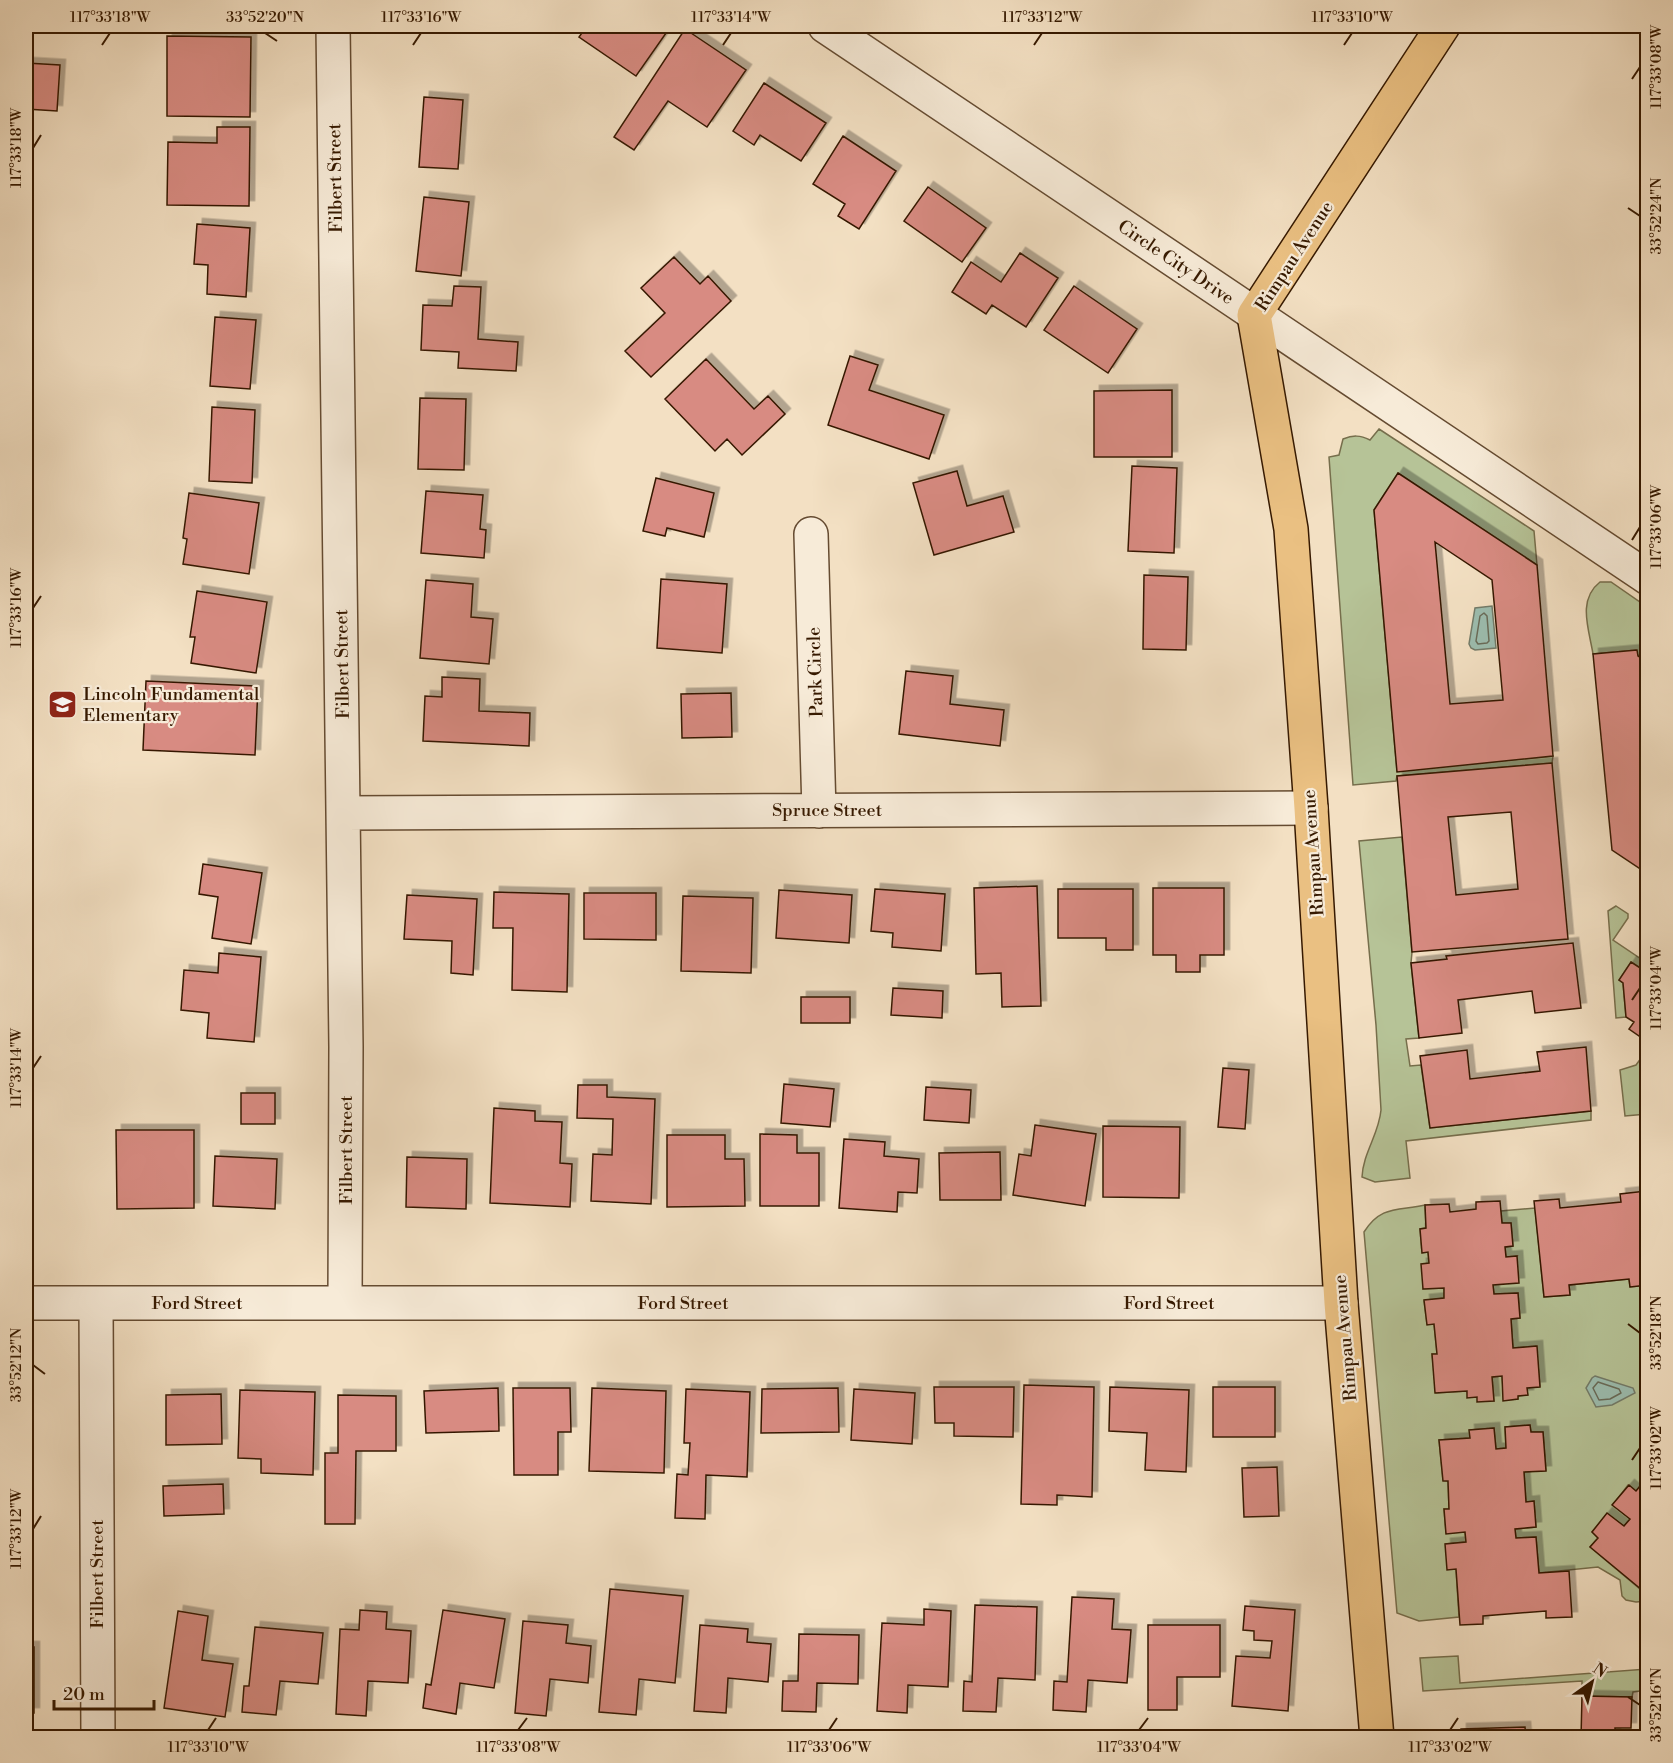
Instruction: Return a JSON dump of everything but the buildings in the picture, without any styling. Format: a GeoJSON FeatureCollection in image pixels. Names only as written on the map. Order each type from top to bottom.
{"type":"FeatureCollection","features":[{"type":"Feature","properties":{"kind":"main road","name":"Rimpau Avenue"},"geometry":{"type":"LineString","coordinates":[[1377,1737],[1341,1303],[1311,808],[1291,529],[1254,315],[1443,26]]}},
{"type":"Feature","properties":{"kind":"street","name":"Filbert Street"},"geometry":{"type":"LineString","coordinates":[[333,26],[344,813],[345,1302]]}},
{"type":"Feature","properties":{"kind":"street","name":"Circle City Drive"},"geometry":{"type":"LineString","coordinates":[[825,26],[1647,578]]}},
{"type":"Feature","properties":{"kind":"street","name":"Park Circle"},"geometry":{"type":"LineString","coordinates":[[811,534],[819,810]]}},
{"type":"Feature","properties":{"kind":"street","name":"Spruce Street"},"geometry":{"type":"LineString","coordinates":[[344,813],[1311,808]]}},
{"type":"Feature","properties":{"kind":"street","name":"Filbert Street"},"geometry":{"type":"LineString","coordinates":[[96,1303],[98,1737]]}},
{"type":"Feature","properties":{"kind":"street","name":"Ford Street"},"geometry":{"type":"LineString","coordinates":[[26,1304],[1341,1303]]}},
{"type":"Feature","properties":{"kind":"green space"},"geometry":{"type":"Polygon","coordinates":[[[1379,429],[1534,531],[1537,565],[1398,473],[1374,510],[1397,771],[1553,756],[1552,763],[1397,776],[1396,781],[1353,785],[1329,457],[1339,455],[1343,439],[1356,436],[1370,440],[1379,429]]]}},
{"type":"Feature","properties":{"kind":"green space"},"geometry":{"type":"Polygon","coordinates":[[[1600,582],[1611,582],[1647,607],[1647,662],[1638,656],[1636,650],[1593,654],[1586,615],[1589,597],[1600,582]]]}},
{"type":"Feature","properties":{"kind":"green space"},"geometry":{"type":"Polygon","coordinates":[[[1402,837],[1419,1038],[1406,1039],[1410,1066],[1421,1065],[1430,1128],[1591,1111],[1591,1120],[1406,1141],[1410,1178],[1375,1182],[1362,1177],[1381,1110],[1376,1025],[1359,841],[1402,837]]]}},
{"type":"Feature","properties":{"kind":"green space"},"geometry":{"type":"Polygon","coordinates":[[[1616,906],[1628,914],[1628,918],[1613,940],[1644,961],[1640,968],[1631,962],[1619,980],[1623,983],[1626,1017],[1616,1018],[1608,911],[1616,906]]]}},
{"type":"Feature","properties":{"kind":"green space"},"geometry":{"type":"Polygon","coordinates":[[[1647,1050],[1647,1114],[1625,1116],[1620,1070],[1636,1065],[1647,1050]]]}},
{"type":"Feature","properties":{"kind":"green space"},"geometry":{"type":"Polygon","coordinates":[[[1425,1205],[1426,1228],[1420,1229],[1422,1253],[1428,1252],[1429,1263],[1423,1289],[1444,1288],[1444,1298],[1424,1301],[1427,1324],[1434,1324],[1437,1354],[1432,1354],[1436,1393],[1467,1391],[1468,1397],[1494,1401],[1492,1377],[1502,1376],[1504,1400],[1518,1399],[1518,1396],[1527,1395],[1527,1388],[1540,1386],[1536,1346],[1513,1348],[1511,1319],[1520,1318],[1518,1293],[1494,1294],[1493,1285],[1517,1256],[1506,1257],[1505,1247],[1513,1246],[1511,1223],[1502,1223],[1501,1211],[1535,1208],[1544,1297],[1570,1295],[1569,1285],[1629,1279],[1630,1287],[1647,1285],[1647,1477],[1636,1491],[1628,1485],[1613,1505],[1630,1519],[1624,1526],[1607,1514],[1592,1532],[1598,1538],[1590,1547],[1647,1595],[1647,1601],[1626,1600],[1622,1596],[1620,1580],[1598,1567],[1539,1573],[1536,1537],[1516,1538],[1515,1529],[1536,1527],[1534,1501],[1526,1502],[1524,1472],[1546,1470],[1543,1432],[1531,1432],[1530,1425],[1505,1427],[1506,1448],[1496,1449],[1494,1428],[1470,1430],[1470,1438],[1439,1440],[1443,1480],[1448,1481],[1449,1509],[1444,1509],[1446,1533],[1465,1532],[1466,1542],[1446,1544],[1456,1569],[1459,1617],[1419,1621],[1397,1613],[1364,1232],[1370,1223],[1384,1213],[1425,1205]]]}},
{"type":"Feature","properties":{"kind":"green space"},"geometry":{"type":"Polygon","coordinates":[[[1458,1656],[1460,1683],[1647,1669],[1647,1690],[1633,1692],[1632,1697],[1582,1696],[1582,1681],[1423,1691],[1420,1658],[1458,1656]]]}},
{"type":"Feature","properties":{"kind":"water"},"geometry":{"type":"Polygon","coordinates":[[[1492,606],[1496,648],[1475,650],[1469,644],[1475,608],[1492,606]]]}},
{"type":"Feature","properties":{"kind":"water"},"geometry":{"type":"Polygon","coordinates":[[[1595,1376],[1633,1388],[1635,1393],[1612,1405],[1596,1407],[1586,1388],[1595,1376]]]}},
{"type":"Feature","properties":{"kind":"place","name":"Lincoln Fundamental Elementary"},"geometry":{"type":"Point","coordinates":[62,704]}}]}
